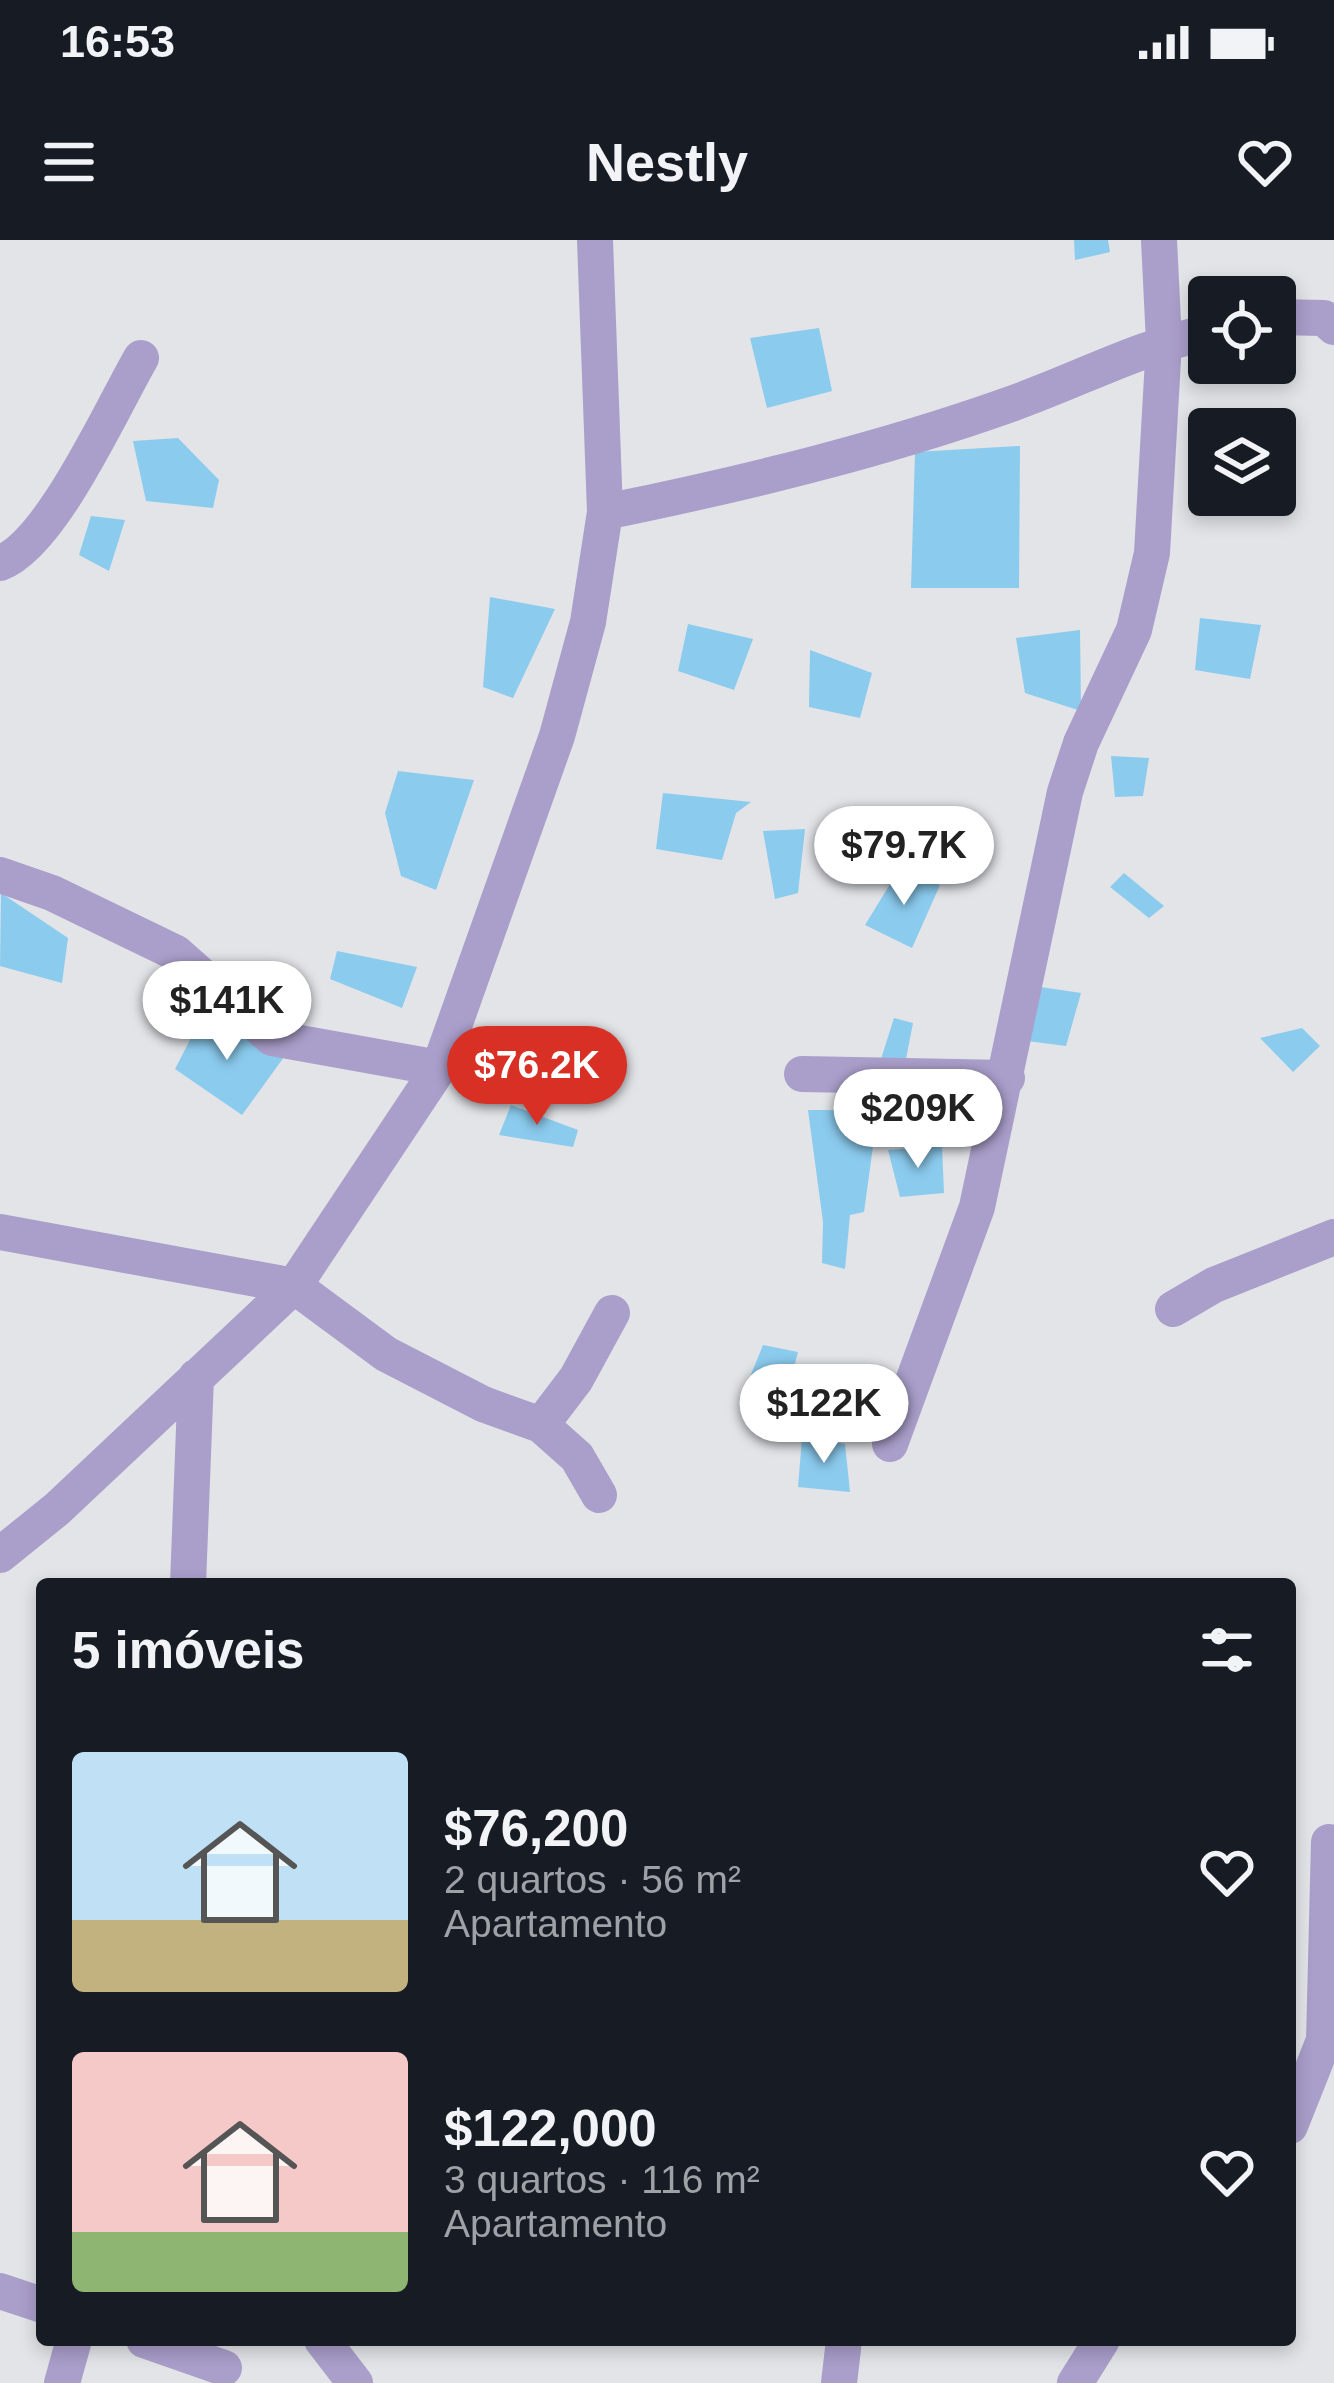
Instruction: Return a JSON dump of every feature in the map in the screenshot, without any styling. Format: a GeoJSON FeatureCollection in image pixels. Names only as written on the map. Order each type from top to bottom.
{"type":"FeatureCollection","features":[{"type":"Feature","properties":{"kind":"street"},"geometry":{"type":"LineString","coordinates":[[0,1556],[294,1286],[439,1069],[557,736],[588,622],[604,512],[595,240]]}},
{"type":"Feature","properties":{"kind":"street"},"geometry":{"type":"LineString","coordinates":[[890,1444],[977,1207],[1065,792],[1081,743],[1134,630],[1152,553],[1164,342],[1159,240]]}},
{"type":"Feature","properties":{"kind":"street"},"geometry":{"type":"LineString","coordinates":[[1296,317],[1324,318],[1334,326]]}},
{"type":"Feature","properties":{"kind":"street"},"geometry":{"type":"LineString","coordinates":[[604,512],[754,482],[1011,404],[1188,337]]}},
{"type":"Feature","properties":{"kind":"street"},"geometry":{"type":"LineString","coordinates":[[0,563],[15,558],[42,532],[141,358]]}},
{"type":"Feature","properties":{"kind":"street"},"geometry":{"type":"LineString","coordinates":[[0,875],[52,893],[176,953],[272,1038],[439,1069]]}},
{"type":"Feature","properties":{"kind":"street"},"geometry":{"type":"LineString","coordinates":[[802,1074],[1007,1078]]}},
{"type":"Feature","properties":{"kind":"street"},"geometry":{"type":"LineString","coordinates":[[0,1232],[294,1286],[386,1354],[483,1403],[541,1425],[577,1456],[598,1495]]}},
{"type":"Feature","properties":{"kind":"street"},"geometry":{"type":"LineString","coordinates":[[1173,1309],[1214,1285],[1334,1238]]}},
{"type":"Feature","properties":{"kind":"street"},"geometry":{"type":"LineString","coordinates":[[541,1425],[576,1378],[612,1313]]}},
{"type":"Feature","properties":{"kind":"street"},"geometry":{"type":"LineString","coordinates":[[188,1578],[196,1377]]}},
{"type":"Feature","properties":{"kind":"street"},"geometry":{"type":"LineString","coordinates":[[1296,2111],[1324,2040],[1329,1842]]}},
{"type":"Feature","properties":{"kind":"street"},"geometry":{"type":"LineString","coordinates":[[0,2290],[36,2303]]}},
{"type":"Feature","properties":{"kind":"street"},"geometry":{"type":"LineString","coordinates":[[62,2383],[72,2346]]}},
{"type":"Feature","properties":{"kind":"street"},"geometry":{"type":"LineString","coordinates":[[164,2346],[224,2364]]}},
{"type":"Feature","properties":{"kind":"street"},"geometry":{"type":"LineString","coordinates":[[327,2346],[355,2383]]}},
{"type":"Feature","properties":{"kind":"street"},"geometry":{"type":"LineString","coordinates":[[839,2383],[843,2346]]}},
{"type":"Feature","properties":{"kind":"street"},"geometry":{"type":"LineString","coordinates":[[1075,2383],[1098,2346]]}},
{"type":"Feature","properties":{"kind":"building"},"geometry":{"type":"Polygon","coordinates":[[[1074,240],[1108,240],[1110,252],[1075,260],[1074,240]]]}},
{"type":"Feature","properties":{"kind":"building"},"geometry":{"type":"Polygon","coordinates":[[[819,328],[832,391],[767,408],[750,338],[819,328]]]}},
{"type":"Feature","properties":{"kind":"building"},"geometry":{"type":"Polygon","coordinates":[[[178,438],[219,480],[213,508],[146,501],[133,441],[178,438]]]}},
{"type":"Feature","properties":{"kind":"building"},"geometry":{"type":"Polygon","coordinates":[[[1020,446],[1019,588],[911,588],[915,452],[1020,446]]]}},
{"type":"Feature","properties":{"kind":"building"},"geometry":{"type":"Polygon","coordinates":[[[91,516],[125,520],[109,571],[79,555],[91,516]]]}},
{"type":"Feature","properties":{"kind":"building"},"geometry":{"type":"Polygon","coordinates":[[[490,597],[555,609],[513,698],[483,687],[490,597]]]}},
{"type":"Feature","properties":{"kind":"building"},"geometry":{"type":"Polygon","coordinates":[[[1200,618],[1261,625],[1250,679],[1195,670],[1200,618]]]}},
{"type":"Feature","properties":{"kind":"building"},"geometry":{"type":"Polygon","coordinates":[[[688,624],[753,639],[734,690],[678,671],[688,624]]]}},
{"type":"Feature","properties":{"kind":"building"},"geometry":{"type":"Polygon","coordinates":[[[1080,630],[1081,711],[1025,693],[1016,638],[1080,630]]]}},
{"type":"Feature","properties":{"kind":"building"},"geometry":{"type":"Polygon","coordinates":[[[810,650],[872,673],[860,718],[809,707],[810,650]]]}},
{"type":"Feature","properties":{"kind":"building"},"geometry":{"type":"Polygon","coordinates":[[[1111,756],[1149,758],[1143,796],[1115,797],[1111,756]]]}},
{"type":"Feature","properties":{"kind":"building"},"geometry":{"type":"Polygon","coordinates":[[[398,771],[474,780],[436,890],[401,876],[385,813],[398,771]]]}},
{"type":"Feature","properties":{"kind":"building"},"geometry":{"type":"Polygon","coordinates":[[[663,793],[751,802],[736,813],[722,860],[656,849],[663,793]]]}},
{"type":"Feature","properties":{"kind":"building"},"geometry":{"type":"Polygon","coordinates":[[[805,829],[798,893],[775,899],[763,831],[805,829]]]}},
{"type":"Feature","properties":{"kind":"building"},"geometry":{"type":"Polygon","coordinates":[[[900,868],[940,885],[912,948],[865,925],[900,868]]]}},
{"type":"Feature","properties":{"kind":"building"},"geometry":{"type":"Polygon","coordinates":[[[1124,873],[1164,906],[1149,918],[1110,887],[1124,873]]]}},
{"type":"Feature","properties":{"kind":"building"},"geometry":{"type":"Polygon","coordinates":[[[1,893],[68,938],[62,983],[0,966],[1,893]]]}},
{"type":"Feature","properties":{"kind":"building"},"geometry":{"type":"Polygon","coordinates":[[[337,951],[417,967],[402,1008],[330,979],[337,951]]]}},
{"type":"Feature","properties":{"kind":"building"},"geometry":{"type":"Polygon","coordinates":[[[1041,987],[1081,993],[1066,1046],[1027,1041],[1041,987]]]}},
{"type":"Feature","properties":{"kind":"building"},"geometry":{"type":"Polygon","coordinates":[[[205,1011],[284,1057],[242,1115],[175,1069],[205,1011]]]}},
{"type":"Feature","properties":{"kind":"building"},"geometry":{"type":"Polygon","coordinates":[[[894,1018],[913,1023],[906,1059],[881,1059],[894,1018]]]}},
{"type":"Feature","properties":{"kind":"building"},"geometry":{"type":"Polygon","coordinates":[[[1302,1028],[1320,1046],[1293,1072],[1260,1038],[1302,1028]]]}},
{"type":"Feature","properties":{"kind":"building"},"geometry":{"type":"Polygon","coordinates":[[[511,1105],[578,1130],[573,1147],[499,1135],[511,1105]]]}},
{"type":"Feature","properties":{"kind":"building"},"geometry":{"type":"Polygon","coordinates":[[[808,1110],[878,1110],[864,1212],[850,1215],[845,1269],[822,1263],[823,1222],[808,1110]]]}},
{"type":"Feature","properties":{"kind":"building"},"geometry":{"type":"Polygon","coordinates":[[[942,1146],[944,1193],[900,1197],[888,1150],[942,1146]]]}},
{"type":"Feature","properties":{"kind":"building"},"geometry":{"type":"Polygon","coordinates":[[[763,1345],[798,1352],[790,1382],[750,1377],[763,1345]]]}},
{"type":"Feature","properties":{"kind":"building"},"geometry":{"type":"Polygon","coordinates":[[[752,1385],[804,1386],[800,1412],[750,1408],[752,1385]]]}},
{"type":"Feature","properties":{"kind":"building"},"geometry":{"type":"Polygon","coordinates":[[[802,1438],[845,1444],[850,1492],[798,1487],[802,1438]]]}}]}
